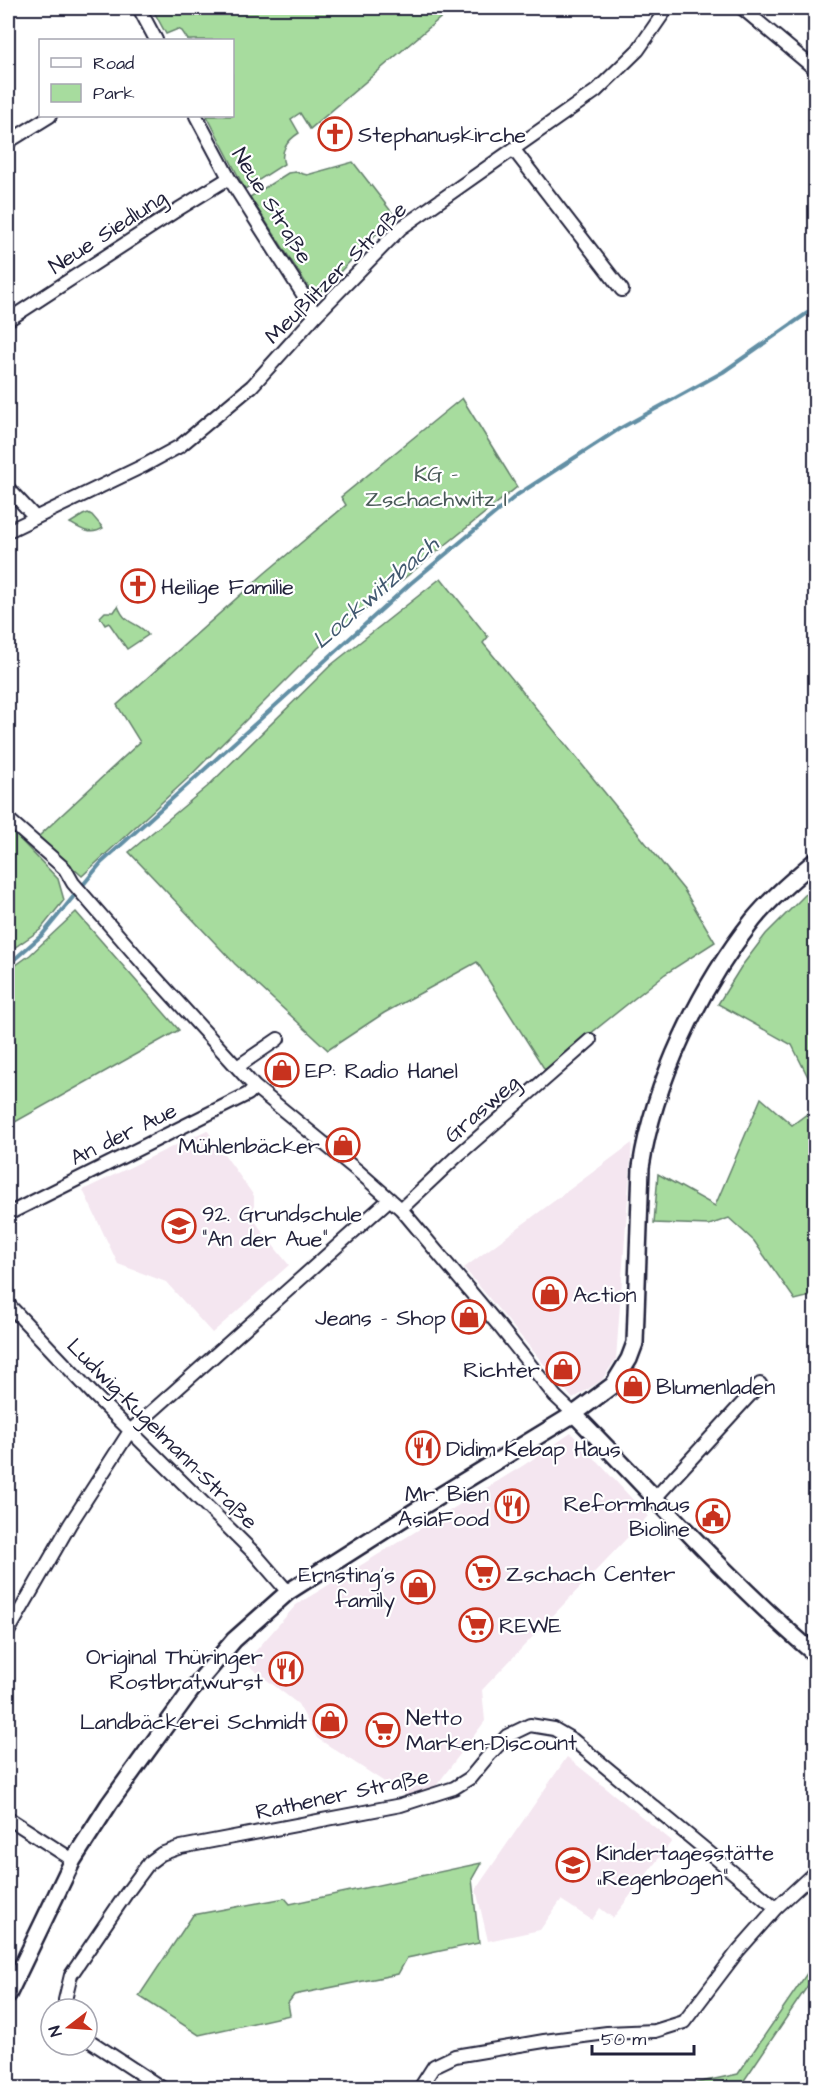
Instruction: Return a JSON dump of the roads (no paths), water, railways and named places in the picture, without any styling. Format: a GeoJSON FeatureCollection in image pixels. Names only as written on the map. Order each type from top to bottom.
{"type":"FeatureCollection","features":[{"type":"Feature","properties":{"kind":"street"},"geometry":{"type":"LineString","coordinates":[[139,8],[155,39]]}},
{"type":"Feature","properties":{"kind":"street","name":"Meußlitzer Straße"},"geometry":{"type":"LineString","coordinates":[[8,531],[180,446],[252,386],[316,315],[401,228],[596,91],[638,50],[667,8]]}},
{"type":"Feature","properties":{"kind":"street"},"geometry":{"type":"LineString","coordinates":[[742,8],[816,70]]}},
{"type":"Feature","properties":{"kind":"street"},"geometry":{"type":"LineString","coordinates":[[8,142],[48,117]]}},
{"type":"Feature","properties":{"kind":"street","name":"Neue Straße"},"geometry":{"type":"LineString","coordinates":[[197,117],[229,178],[316,315]]}},
{"type":"Feature","properties":{"kind":"street"},"geometry":{"type":"LineString","coordinates":[[514,150],[622,290]]}},
{"type":"Feature","properties":{"kind":"street","name":"Neue Siedlung"},"geometry":{"type":"LineString","coordinates":[[8,320],[229,178]]}},
{"type":"Feature","properties":{"kind":"street"},"geometry":{"type":"LineString","coordinates":[[8,488],[35,517]]}},
{"type":"Feature","properties":{"kind":"street"},"geometry":{"type":"LineString","coordinates":[[8,819],[65,869],[73,883],[144,966],[255,1087],[401,1209],[493,1317],[555,1396],[656,1497],[721,1568],[816,1655]]}},
{"type":"Feature","properties":{"kind":"street"},"geometry":{"type":"LineString","coordinates":[[8,1995],[73,1860],[109,1804],[190,1692],[234,1640],[288,1592],[574,1414],[613,1385],[629,1359],[635,1343],[641,1167],[657,1098],[696,1010],[729,953],[755,918],[816,860]]}},
{"type":"Feature","properties":{"kind":"street"},"geometry":{"type":"LineString","coordinates":[[237,1067],[278,1040]]}},
{"type":"Feature","properties":{"kind":"street","name":"Grasweg"},"geometry":{"type":"LineString","coordinates":[[401,1209],[590,1040]]}},
{"type":"Feature","properties":{"kind":"street","name":"An der Aue"},"geometry":{"type":"LineString","coordinates":[[8,1214],[248,1094],[255,1087]]}},
{"type":"Feature","properties":{"kind":"street"},"geometry":{"type":"LineString","coordinates":[[8,1632],[70,1524],[130,1431],[390,1198]]}},
{"type":"Feature","properties":{"kind":"street","name":"Ludwig-Kugelmann-Straße"},"geometry":{"type":"LineString","coordinates":[[8,1304],[130,1431],[255,1554],[288,1592]]}},
{"type":"Feature","properties":{"kind":"street"},"geometry":{"type":"LineString","coordinates":[[656,1497],[760,1384]]}},
{"type":"Feature","properties":{"kind":"street","name":"Rathener Straße"},"geometry":{"type":"LineString","coordinates":[[66,1997],[71,1975],[126,1893],[149,1863],[161,1854],[181,1846],[401,1805],[454,1788],[470,1778],[507,1736],[530,1725],[554,1729],[573,1740],[776,1908]]}},
{"type":"Feature","properties":{"kind":"street"},"geometry":{"type":"LineString","coordinates":[[8,1818],[73,1860]]}},
{"type":"Feature","properties":{"kind":"street"},"geometry":{"type":"LineString","coordinates":[[420,2088],[434,2066],[455,2056],[575,2037],[655,2031],[684,2022],[738,1951],[776,1908],[816,1871]]}},
{"type":"Feature","properties":{"kind":"street"},"geometry":{"type":"LineString","coordinates":[[99,2047],[162,2088]]}},
{"type":"Feature","properties":{"kind":"waterway","name":"Lockwitzbach"},"geometry":{"type":"LineString","coordinates":[[8,965],[42,935],[101,863],[411,583],[517,495],[619,429],[723,372],[816,307]]}},
{"type":"Feature","properties":{"kind":"place","name":"Stephanuskirche"},"geometry":{"type":"Point","coordinates":[335,134]}},
{"type":"Feature","properties":{"kind":"place","name":"Heilige Familie"},"geometry":{"type":"Point","coordinates":[138,586]}},
{"type":"Feature","properties":{"kind":"place","name":"EP: Radio Hanel"},"geometry":{"type":"Point","coordinates":[282,1070]}},
{"type":"Feature","properties":{"kind":"place","name":"Mühlenbäcker"},"geometry":{"type":"Point","coordinates":[343,1145]}},
{"type":"Feature","properties":{"kind":"place","name":"92. Grundschule \"An der Aue\""},"geometry":{"type":"Point","coordinates":[179,1226]}},
{"type":"Feature","properties":{"kind":"place","name":"Action"},"geometry":{"type":"Point","coordinates":[550,1294]}},
{"type":"Feature","properties":{"kind":"place","name":"Jeans - Shop"},"geometry":{"type":"Point","coordinates":[469,1317]}},
{"type":"Feature","properties":{"kind":"place","name":"Richter"},"geometry":{"type":"Point","coordinates":[563,1369]}},
{"type":"Feature","properties":{"kind":"place","name":"Blumenladen"},"geometry":{"type":"Point","coordinates":[633,1386]}},
{"type":"Feature","properties":{"kind":"place","name":"Didim Kebap Haus"},"geometry":{"type":"Point","coordinates":[423,1448]}},
{"type":"Feature","properties":{"kind":"place","name":"Mr. Bien AsiaFood"},"geometry":{"type":"Point","coordinates":[512,1506]}},
{"type":"Feature","properties":{"kind":"place","name":"Reformhaus Bioline"},"geometry":{"type":"Point","coordinates":[713,1516]}},
{"type":"Feature","properties":{"kind":"place","name":"Zschach Center"},"geometry":{"type":"Point","coordinates":[483,1573]}},
{"type":"Feature","properties":{"kind":"place","name":"Ernsting's family"},"geometry":{"type":"Point","coordinates":[418,1587]}},
{"type":"Feature","properties":{"kind":"place","name":"REWE"},"geometry":{"type":"Point","coordinates":[476,1625]}},
{"type":"Feature","properties":{"kind":"place","name":"Original Thüringer Rostbratwurst"},"geometry":{"type":"Point","coordinates":[286,1669]}},
{"type":"Feature","properties":{"kind":"place","name":"Landbäckerei Schmidt"},"geometry":{"type":"Point","coordinates":[330,1721]}},
{"type":"Feature","properties":{"kind":"place","name":"Netto Marken-Discount"},"geometry":{"type":"Point","coordinates":[383,1730]}},
{"type":"Feature","properties":{"kind":"place","name":"Kindertagesstätte „Regenbogen“"},"geometry":{"type":"Point","coordinates":[573,1865]}},
{"type":"Feature","properties":{"kind":"park label","name":"KG - Zschachwitz I"},"geometry":{"type":"Point","coordinates":[436,486]}}]}
